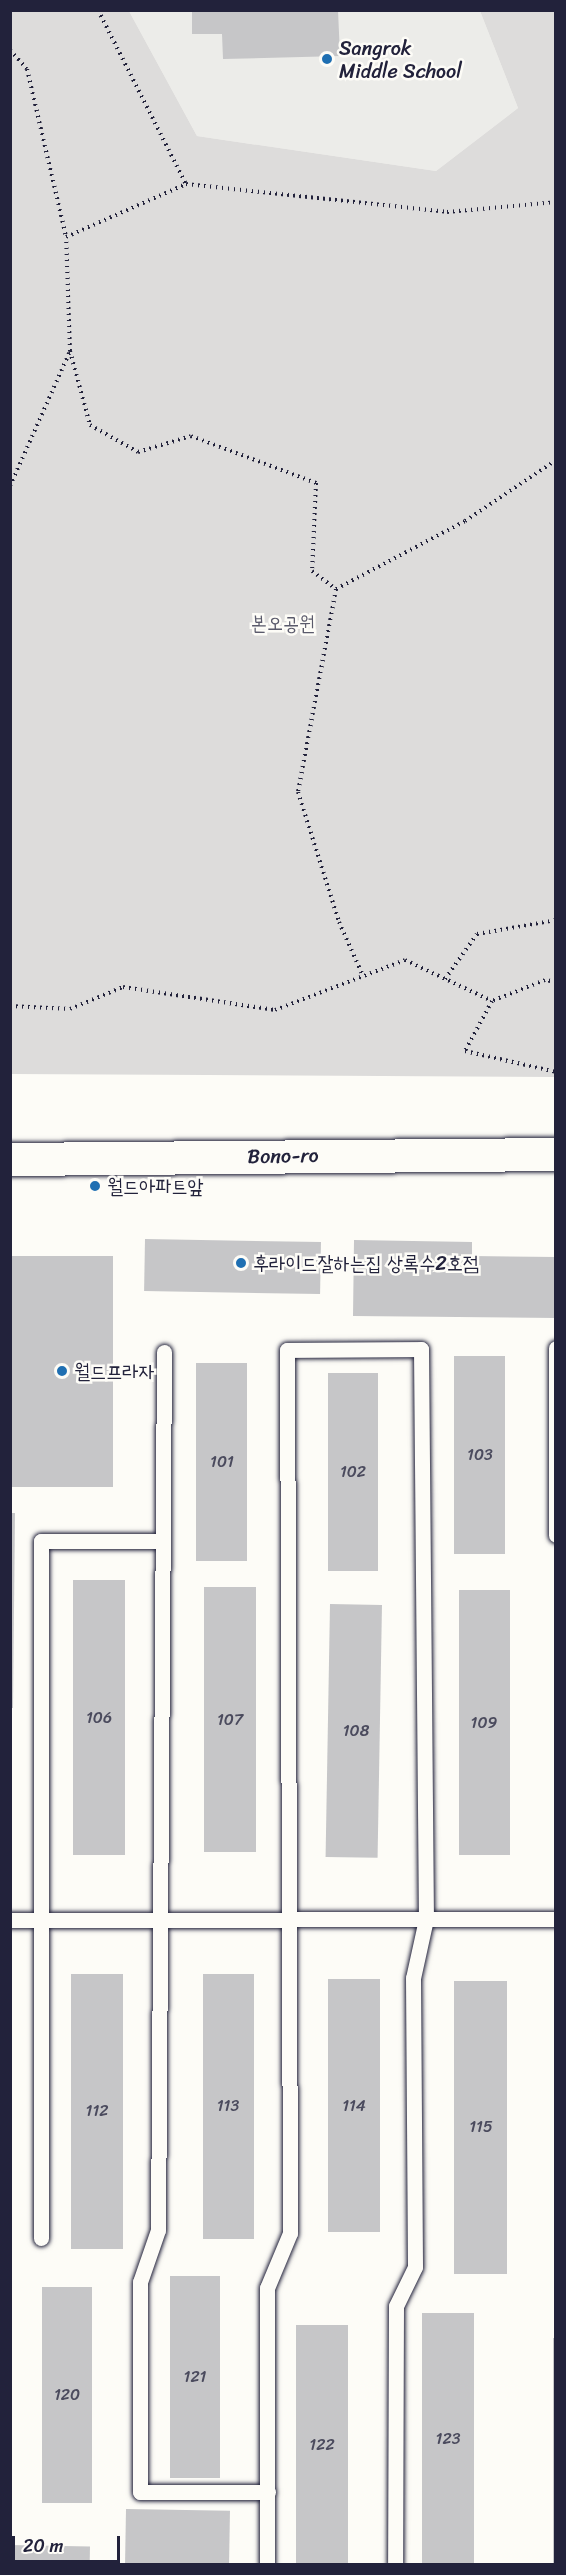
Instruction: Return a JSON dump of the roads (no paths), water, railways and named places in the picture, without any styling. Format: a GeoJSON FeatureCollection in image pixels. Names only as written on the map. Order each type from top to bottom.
{"type":"FeatureCollection","features":[{"type":"Feature","properties":{"kind":"street","name":"Bono-ro"},"geometry":{"type":"LineString","coordinates":[[10,1160],[555,1154]]}},
{"type":"Feature","properties":{"kind":"lane"},"geometry":{"type":"LineString","coordinates":[[555,1348],[555,1535]]}},
{"type":"Feature","properties":{"kind":"lane"},"geometry":{"type":"LineString","coordinates":[[267,2565],[267,2288],[290,2233],[287,1350],[421,1349],[426,1919],[413,1978],[415,2267],[396,2306],[395,2565]]}},
{"type":"Feature","properties":{"kind":"lane"},"geometry":{"type":"LineString","coordinates":[[164,1352],[158,2230],[140,2282],[140,2492],[268,2492]]}},
{"type":"Feature","properties":{"kind":"lane"},"geometry":{"type":"LineString","coordinates":[[41,2238],[41,1541],[163,1541]]}},
{"type":"Feature","properties":{"kind":"lane"},"geometry":{"type":"LineString","coordinates":[[10,1920],[555,1919]]}},
{"type":"Feature","properties":{"kind":"place","name":"Sangrok Middle School"},"geometry":{"type":"Point","coordinates":[327,59]}},
{"type":"Feature","properties":{"kind":"place","name":"월드아파트앞"},"geometry":{"type":"Point","coordinates":[95,1186]}},
{"type":"Feature","properties":{"kind":"place","name":"후라이드잘하는집 상록수2호점"},"geometry":{"type":"Point","coordinates":[241,1263]}},
{"type":"Feature","properties":{"kind":"place","name":"월드프라자"},"geometry":{"type":"Point","coordinates":[62,1371]}},
{"type":"Feature","properties":{"kind":"park label","name":"본오공원"},"geometry":{"type":"Point","coordinates":[283,623]}}]}
